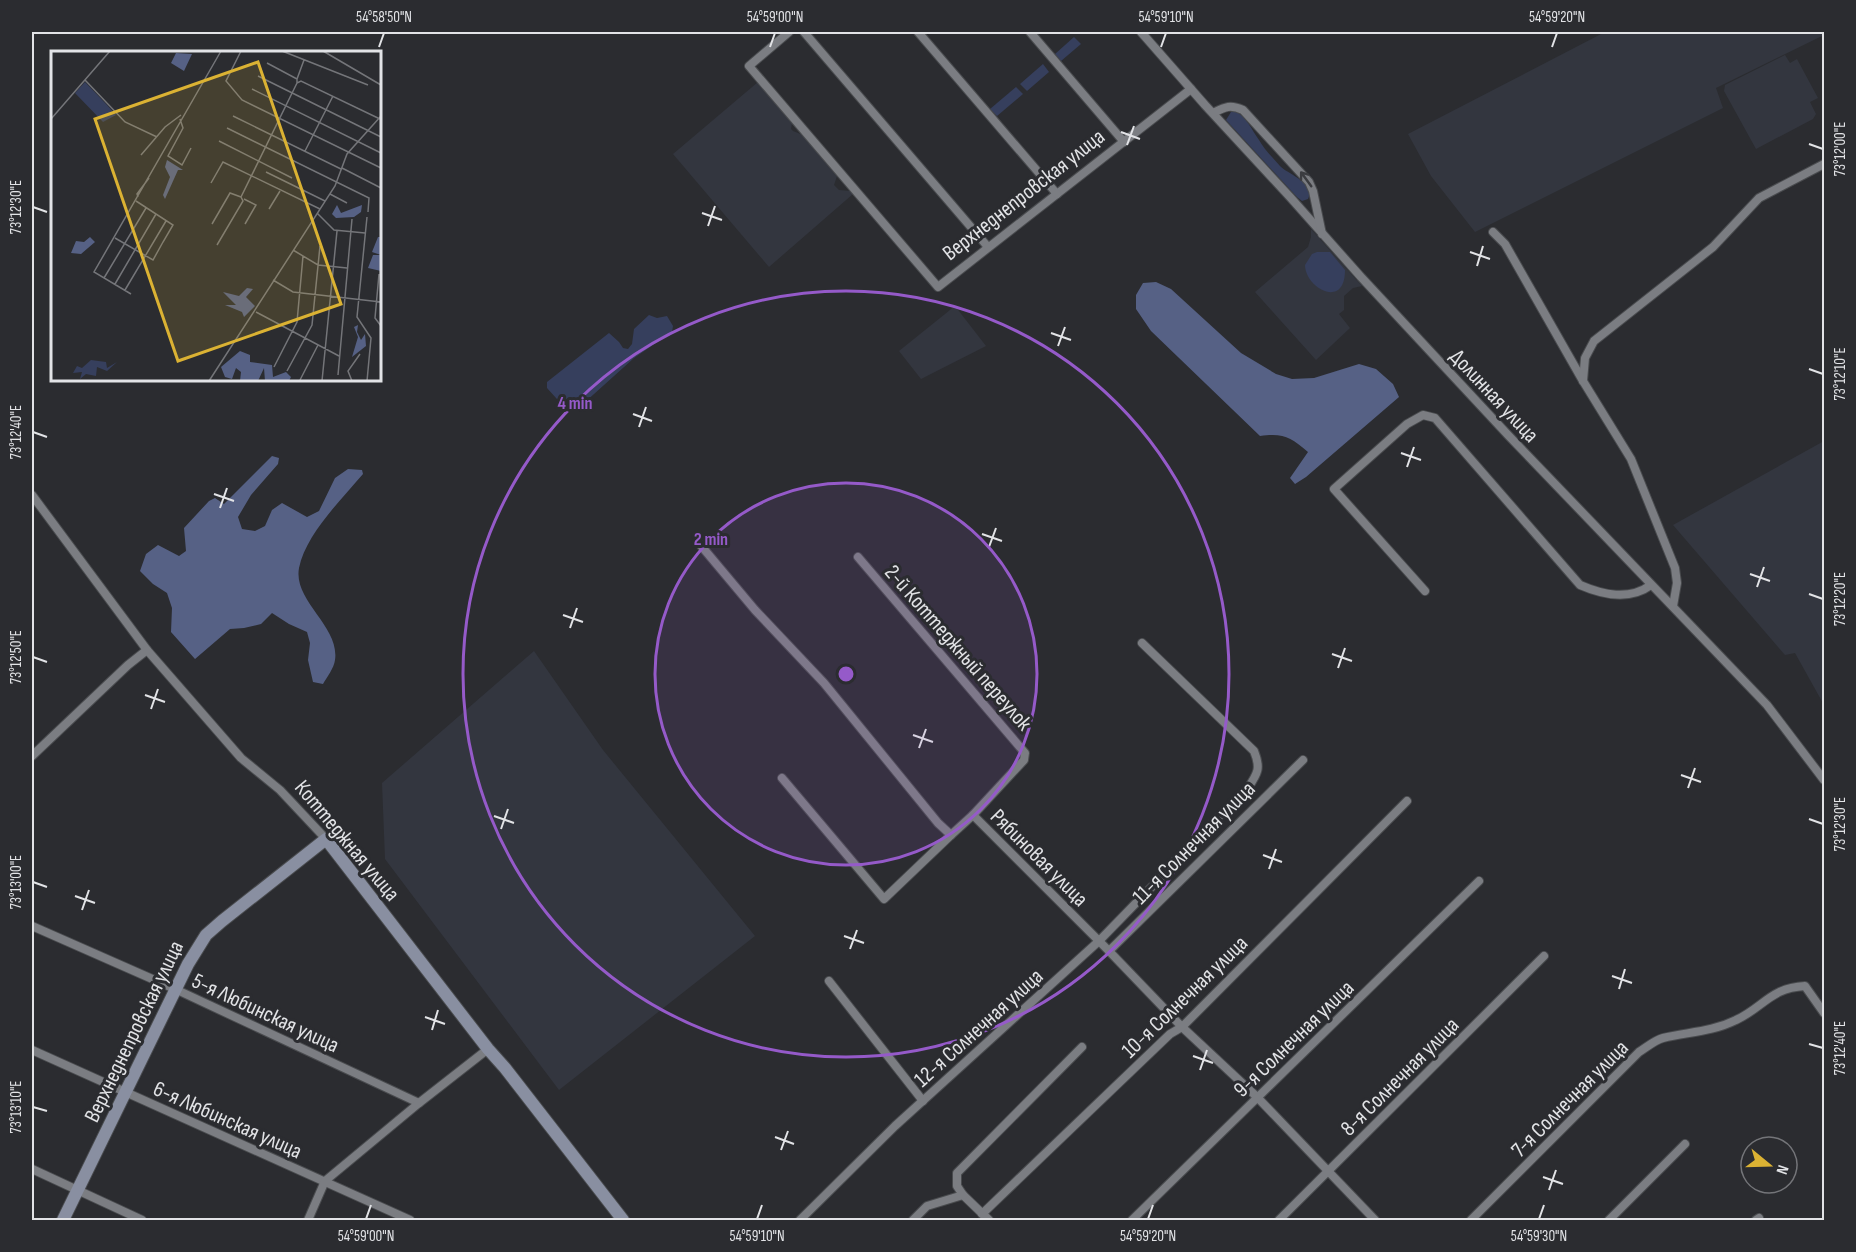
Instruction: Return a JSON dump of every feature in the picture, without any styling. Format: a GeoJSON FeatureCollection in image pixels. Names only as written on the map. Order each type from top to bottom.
{"type":"FeatureCollection","features":[{"type":"Feature","properties":{"kind":"street","name":"Верхнеднепровская улица"},"geometry":{"type":"LineString","coordinates":[[789,32],[749,66],[938,287],[1191,89]]}},
{"type":"Feature","properties":{"kind":"street"},"geometry":{"type":"LineString","coordinates":[[804,32],[988,247]]}},
{"type":"Feature","properties":{"kind":"street"},"geometry":{"type":"LineString","coordinates":[[918,32],[1057,194]]}},
{"type":"Feature","properties":{"kind":"street"},"geometry":{"type":"LineString","coordinates":[[1030,32],[1124,142]]}},
{"type":"Feature","properties":{"kind":"street","name":"Долинная улица"},"geometry":{"type":"LineString","coordinates":[[1142,32],[1322,235],[1492,418],[1767,705],[1824,780]]}},
{"type":"Feature","properties":{"kind":"street"},"geometry":{"type":"LineString","coordinates":[[1213,113],[1234,106],[1243,110],[1297,167],[1313,191],[1322,235]]}},
{"type":"Feature","properties":{"kind":"street"},"geometry":{"type":"LineString","coordinates":[[1583,381],[1585,357],[1594,340],[1713,247],[1759,198],[1824,164]]}},
{"type":"Feature","properties":{"kind":"street"},"geometry":{"type":"LineString","coordinates":[[1493,232],[1505,244],[1583,381],[1631,459],[1675,568],[1677,583],[1673,606]]}},
{"type":"Feature","properties":{"kind":"street"},"geometry":{"type":"LineString","coordinates":[[1425,591],[1334,489],[1407,424],[1423,415],[1436,418],[1580,585],[1598,593],[1615,596],[1632,594],[1651,585]]}},
{"type":"Feature","properties":{"kind":"street","name":"Коттеджная улица"},"geometry":{"type":"LineString","coordinates":[[32,495],[147,650],[241,758],[280,790],[326,839],[623,1221]]}},
{"type":"Feature","properties":{"kind":"street"},"geometry":{"type":"LineString","coordinates":[[698,542],[755,610],[824,683],[938,823],[951,835]]}},
{"type":"Feature","properties":{"kind":"street","name":"2-й Коттеджный переулок"},"geometry":{"type":"LineString","coordinates":[[858,557],[1025,753],[1024,760],[973,815]]}},
{"type":"Feature","properties":{"kind":"street","name":"12-я Солнечная улица"},"geometry":{"type":"LineString","coordinates":[[800,1221],[895,1126],[1099,941],[1177,858],[1248,788],[1257,775],[1258,762],[1254,751],[1142,643]]}},
{"type":"Feature","properties":{"kind":"street"},"geometry":{"type":"LineString","coordinates":[[32,756],[128,665],[147,650]]}},
{"type":"Feature","properties":{"kind":"street","name":"11-я Солнечная улица"},"geometry":{"type":"LineString","coordinates":[[1109,951],[1303,759]]}},
{"type":"Feature","properties":{"kind":"street","name":"Рябиновая улица"},"geometry":{"type":"LineString","coordinates":[[782,778],[884,899],[973,815],[1182,1027],[1257,1097],[1375,1221]]}},
{"type":"Feature","properties":{"kind":"street","name":"10-я Солнечная улица"},"geometry":{"type":"LineString","coordinates":[[986,1217],[1170,1034],[1182,1027],[1407,801]]}},
{"type":"Feature","properties":{"kind":"street","name":"Верхнеднепровская улица"},"geometry":{"type":"LineString","coordinates":[[63,1221],[175,989],[206,935],[239,906],[326,839]]}},
{"type":"Feature","properties":{"kind":"street","name":"9-я Солнечная улица"},"geometry":{"type":"LineString","coordinates":[[1132,1221],[1479,881]]}},
{"type":"Feature","properties":{"kind":"street","name":"5-я Любинская улица"},"geometry":{"type":"LineString","coordinates":[[32,926],[175,989],[419,1103]]}},
{"type":"Feature","properties":{"kind":"street","name":"8-я Солнечная улица"},"geometry":{"type":"LineString","coordinates":[[1280,1221],[1544,956]]}},
{"type":"Feature","properties":{"kind":"street"},"geometry":{"type":"LineString","coordinates":[[828,981],[923,1101]]}},
{"type":"Feature","properties":{"kind":"street","name":"7-я Солнечная улица"},"geometry":{"type":"LineString","coordinates":[[1471,1221],[1639,1052],[1661,1039],[1698,1033],[1736,1020],[1779,990],[1791,987],[1805,986],[1824,1013]]}},
{"type":"Feature","properties":{"kind":"street"},"geometry":{"type":"LineString","coordinates":[[986,1217],[957,1186],[957,1173],[1082,1047]]}},
{"type":"Feature","properties":{"kind":"street"},"geometry":{"type":"LineString","coordinates":[[308,1221],[325,1181],[488,1049]]}},
{"type":"Feature","properties":{"kind":"street","name":"6-я Любинская улица"},"geometry":{"type":"LineString","coordinates":[[32,1050],[410,1221]]}},
{"type":"Feature","properties":{"kind":"street"},"geometry":{"type":"LineString","coordinates":[[1609,1221],[1685,1143]]}},
{"type":"Feature","properties":{"kind":"street"},"geometry":{"type":"LineString","coordinates":[[32,1169],[142,1221]]}},
{"type":"Feature","properties":{"kind":"street"},"geometry":{"type":"LineString","coordinates":[[913,1221],[927,1206],[963,1195]]}},
{"type":"Feature","properties":{"kind":"shaded area"},"geometry":{"type":"Polygon","coordinates":[[[1605,32],[1824,32],[1824,35],[1716,88],[1723,108],[1475,232],[1431,176],[1408,134],[1605,32]]]}},
{"type":"Feature","properties":{"kind":"shaded area"},"geometry":{"type":"Polygon","coordinates":[[[1074,37],[1081,44],[1061,61],[1055,54],[1074,37]]]}},
{"type":"Feature","properties":{"kind":"shaded area"},"geometry":{"type":"Polygon","coordinates":[[[1785,55],[1790,63],[1797,59],[1818,98],[1810,102],[1816,114],[1813,119],[1756,149],[1724,91],[1725,85],[1785,55]]]}},
{"type":"Feature","properties":{"kind":"shaded area"},"geometry":{"type":"Polygon","coordinates":[[[1043,64],[1049,72],[1027,91],[1020,84],[1043,64]]]}},
{"type":"Feature","properties":{"kind":"shaded area"},"geometry":{"type":"Polygon","coordinates":[[[758,82],[792,123],[791,129],[803,135],[837,176],[834,185],[839,190],[850,191],[853,194],[769,267],[673,154],[758,82]]]}},
{"type":"Feature","properties":{"kind":"shaded area"},"geometry":{"type":"Polygon","coordinates":[[[1016,87],[1023,94],[997,116],[990,109],[1016,87]]]}},
{"type":"Feature","properties":{"kind":"shaded area"},"geometry":{"type":"Polygon","coordinates":[[[1235,111],[1246,120],[1263,147],[1280,166],[1305,184],[1309,193],[1308,199],[1302,201],[1297,197],[1226,120],[1231,112],[1235,111]]]}},
{"type":"Feature","properties":{"kind":"shaded area"},"geometry":{"type":"Polygon","coordinates":[[[1311,229],[1362,286],[1353,288],[1344,296],[1344,310],[1339,314],[1350,328],[1316,360],[1255,292],[1308,247],[1311,229]]]}},
{"type":"Feature","properties":{"kind":"shaded area"},"geometry":{"type":"Polygon","coordinates":[[[1330,252],[1345,270],[1339,289],[1332,292],[1325,291],[1311,281],[1305,265],[1312,254],[1330,252]]]}},
{"type":"Feature","properties":{"kind":"shaded area"},"geometry":{"type":"Polygon","coordinates":[[[1156,282],[1171,289],[1241,353],[1276,374],[1292,379],[1314,378],[1359,364],[1376,369],[1393,384],[1399,397],[1295,484],[1290,478],[1308,452],[1286,437],[1260,436],[1151,331],[1136,309],[1136,295],[1143,283],[1156,282]]]}},
{"type":"Feature","properties":{"kind":"shaded area"},"geometry":{"type":"Polygon","coordinates":[[[955,306],[986,346],[921,379],[899,351],[955,306]]]}},
{"type":"Feature","properties":{"kind":"shaded area"},"geometry":{"type":"Polygon","coordinates":[[[649,315],[657,318],[667,316],[673,326],[672,332],[634,358],[574,412],[566,409],[547,388],[547,382],[609,333],[623,348],[628,349],[632,344],[634,329],[649,315]]]}},
{"type":"Feature","properties":{"kind":"shaded area"},"geometry":{"type":"Polygon","coordinates":[[[1824,441],[1824,705],[1795,653],[1785,655],[1673,525],[1824,441]]]}},
{"type":"Feature","properties":{"kind":"shaded area"},"geometry":{"type":"Polygon","coordinates":[[[272,456],[279,458],[278,464],[251,495],[238,517],[242,529],[255,531],[265,526],[272,510],[282,503],[307,517],[319,511],[335,478],[348,469],[362,470],[363,474],[317,530],[303,555],[299,568],[299,580],[303,592],[331,636],[335,648],[332,669],[323,684],[313,682],[308,660],[310,643],[307,632],[272,613],[261,624],[230,629],[195,659],[171,632],[172,608],[167,593],[153,584],[140,571],[146,554],[158,545],[179,556],[186,551],[184,528],[209,501],[215,498],[224,504],[272,456]]]}},
{"type":"Feature","properties":{"kind":"shaded area"},"geometry":{"type":"Polygon","coordinates":[[[534,651],[603,750],[755,936],[559,1090],[385,859],[382,783],[534,651]]]}}]}
